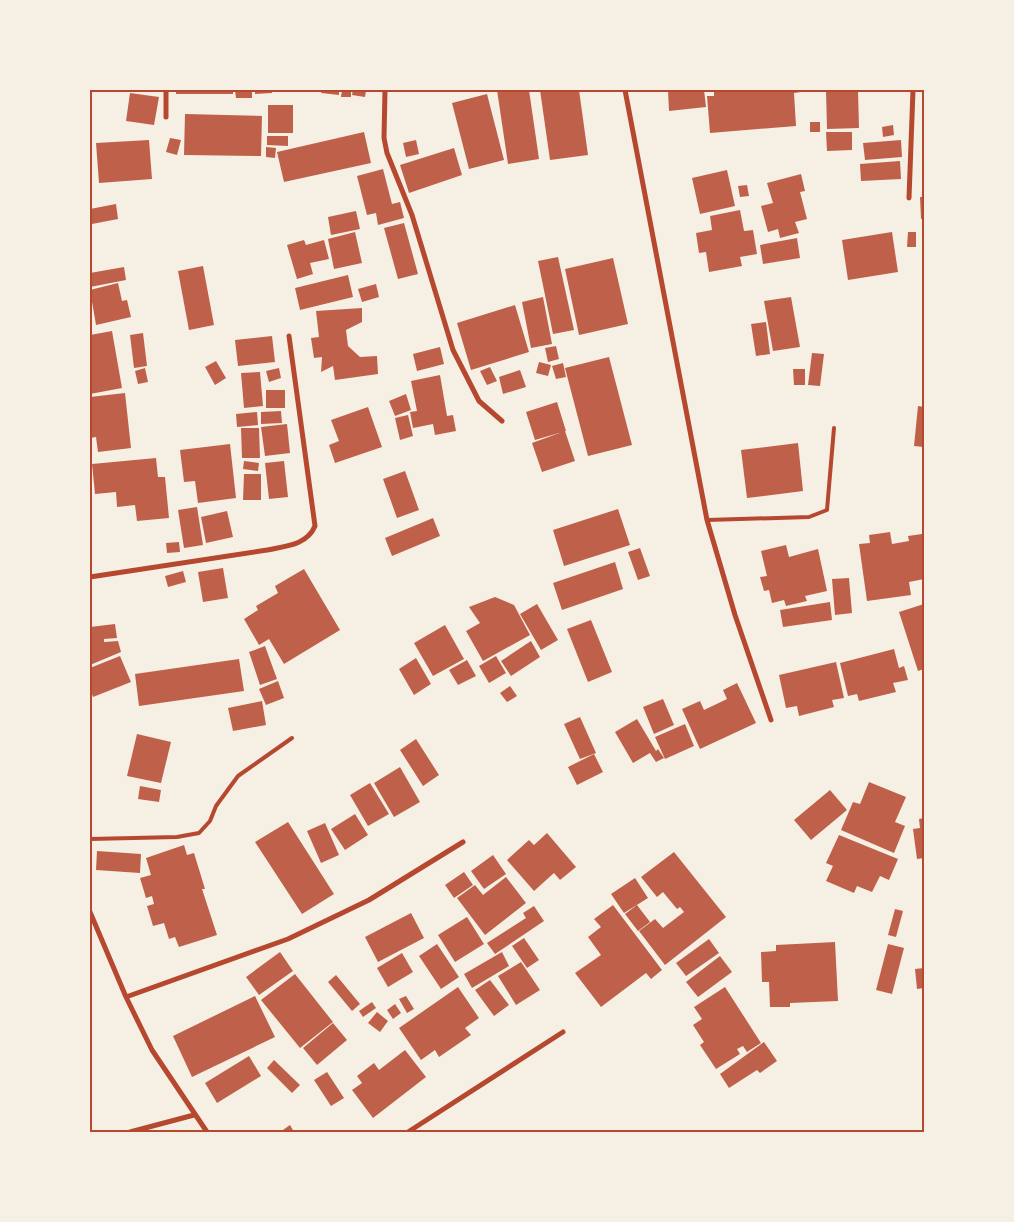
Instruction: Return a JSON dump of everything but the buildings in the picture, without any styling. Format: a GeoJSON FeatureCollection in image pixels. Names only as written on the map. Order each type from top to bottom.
{"type":"FeatureCollection","features":[{"type":"Feature","properties":{"kind":"street"},"geometry":{"type":"LineString","coordinates":[[166,90],[166,117]]}},
{"type":"Feature","properties":{"kind":"street"},"geometry":{"type":"LineString","coordinates":[[385,90],[384,138],[387,154],[412,215],[454,350],[479,401],[502,421]]}},
{"type":"Feature","properties":{"kind":"street"},"geometry":{"type":"LineString","coordinates":[[624,90],[707,520],[735,615],[771,720]]}},
{"type":"Feature","properties":{"kind":"street"},"geometry":{"type":"LineString","coordinates":[[909,198],[913,90]]}},
{"type":"Feature","properties":{"kind":"street"},"geometry":{"type":"LineString","coordinates":[[90,578],[267,550],[296,544],[311,536],[315,526],[288,336]]}},
{"type":"Feature","properties":{"kind":"street"},"geometry":{"type":"LineString","coordinates":[[126,997],[288,939],[369,900],[463,842]]}},
{"type":"Feature","properties":{"kind":"street"},"geometry":{"type":"LineString","coordinates":[[90,912],[126,997],[152,1050],[207,1132]]}},
{"type":"Feature","properties":{"kind":"street"},"geometry":{"type":"LineString","coordinates":[[408,1132],[563,1032]]}},
{"type":"Feature","properties":{"kind":"street"},"geometry":{"type":"LineString","coordinates":[[130,1132],[194,1115]]}},
{"type":"Feature","properties":{"kind":"lane"},"geometry":{"type":"LineString","coordinates":[[707,520],[809,517],[827,510],[834,428]]}},
{"type":"Feature","properties":{"kind":"lane"},"geometry":{"type":"LineString","coordinates":[[90,839],[177,838],[198,833],[210,821],[216,806],[238,776],[292,738]]}}]}
